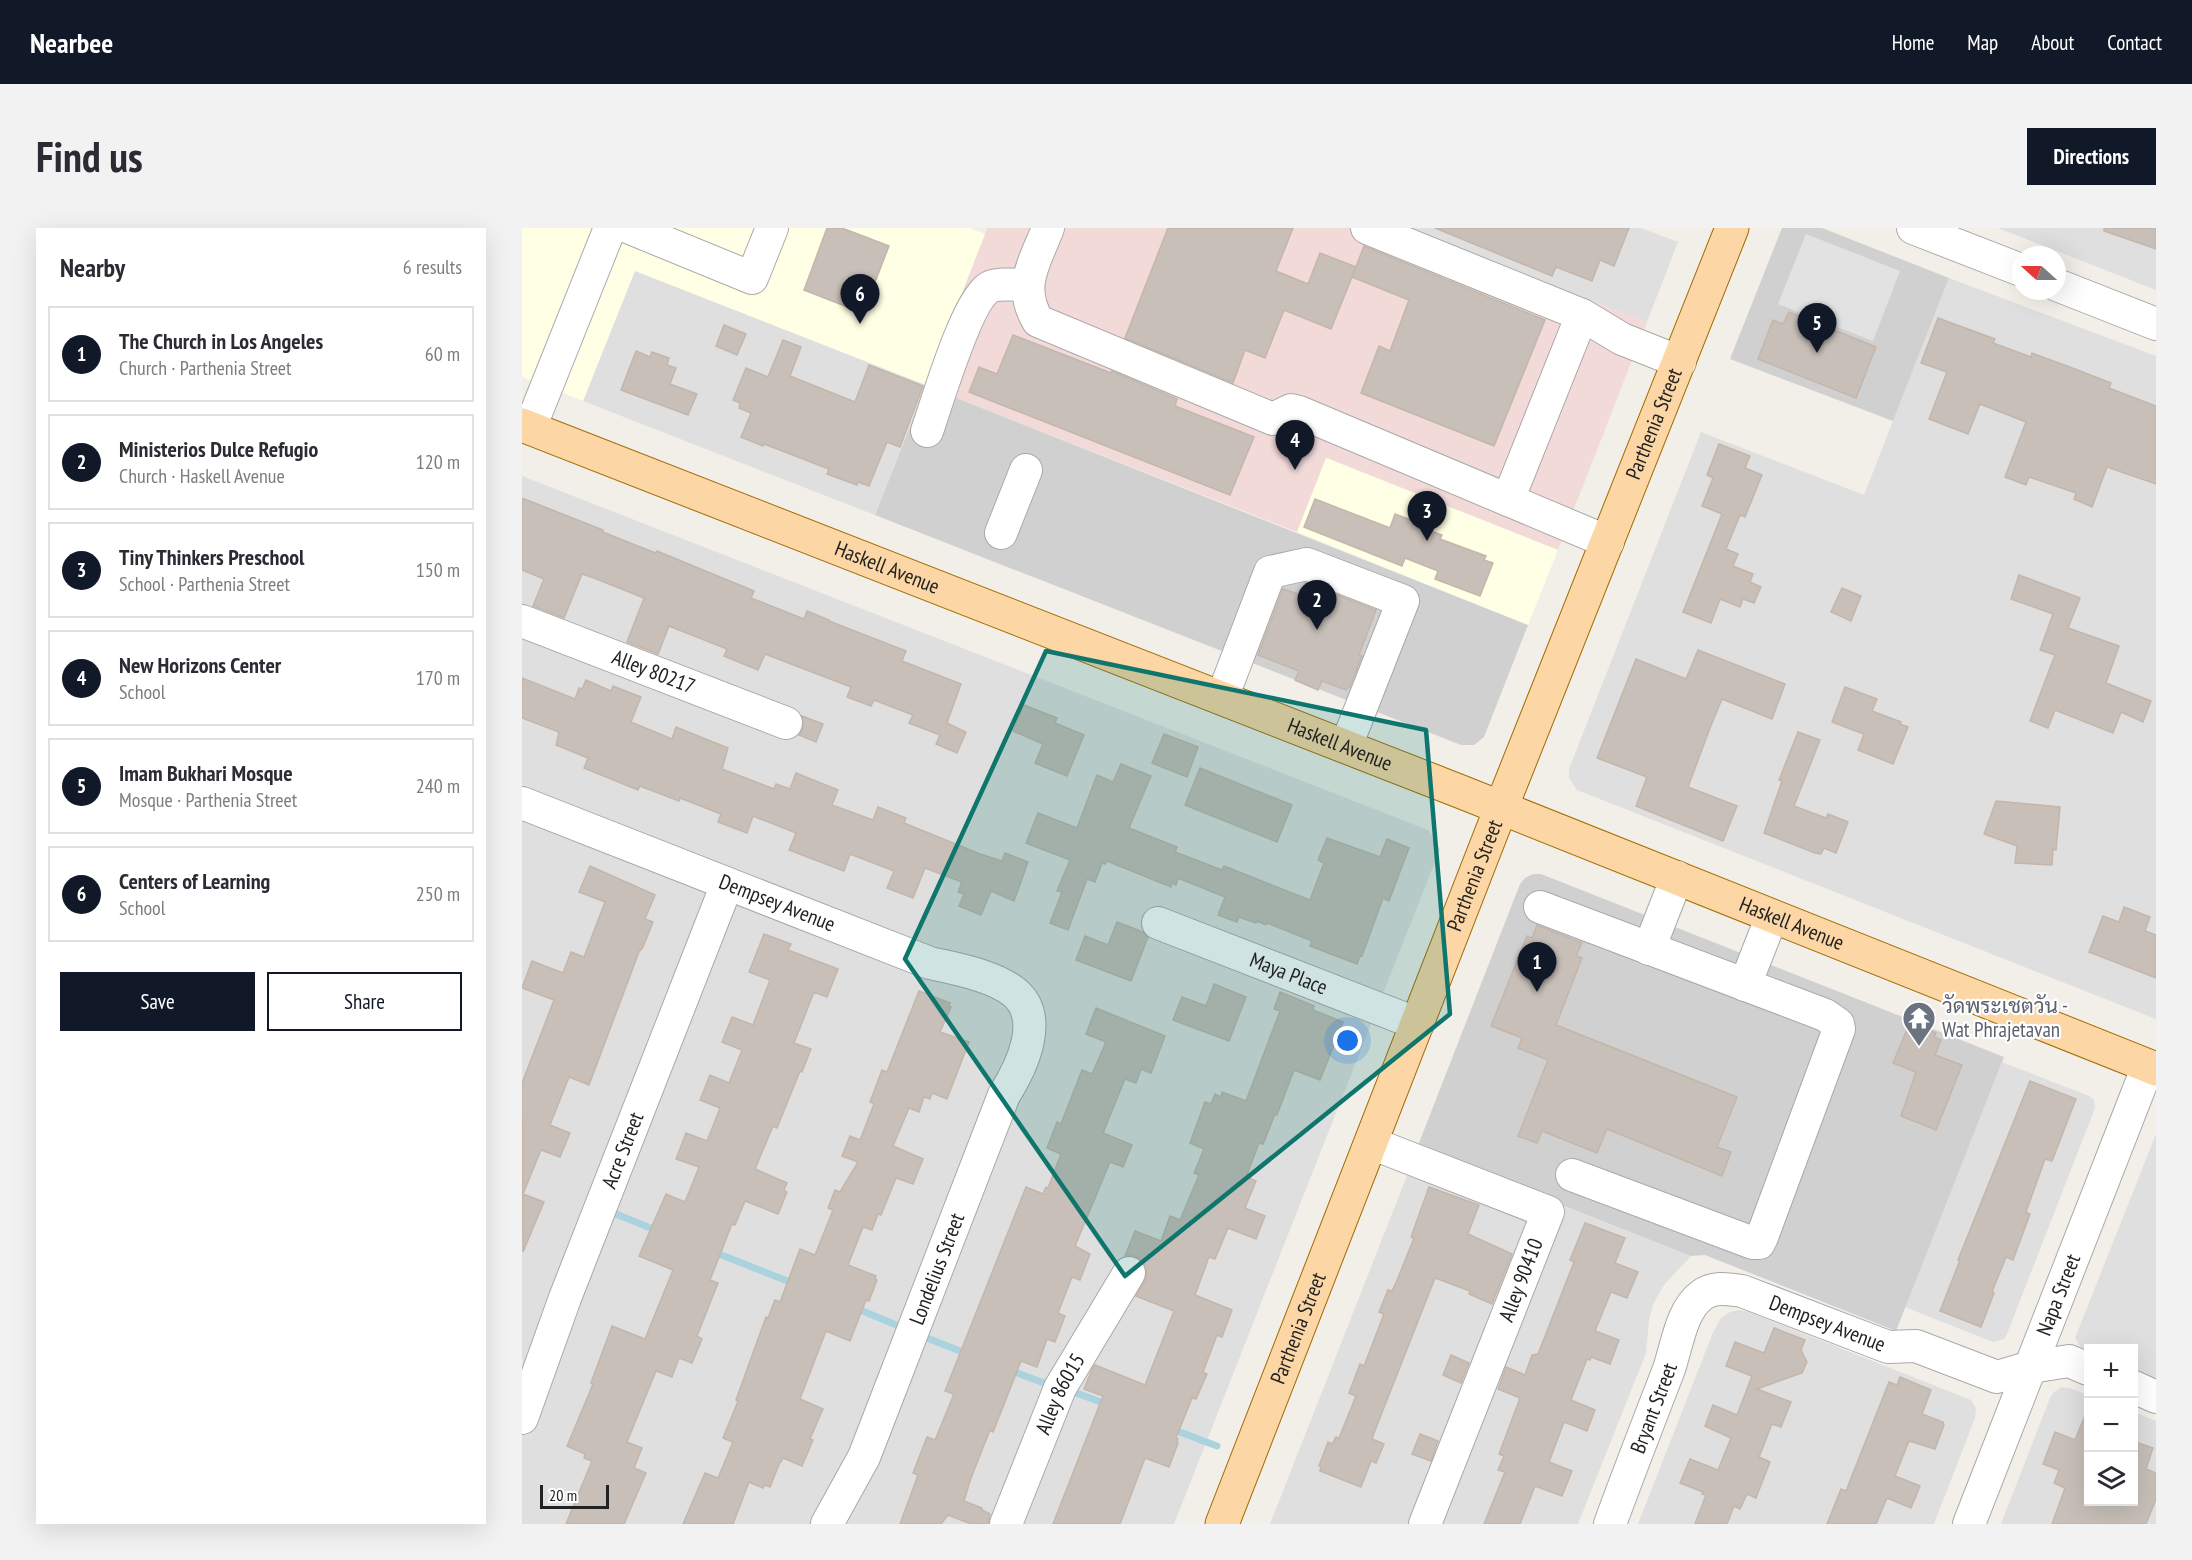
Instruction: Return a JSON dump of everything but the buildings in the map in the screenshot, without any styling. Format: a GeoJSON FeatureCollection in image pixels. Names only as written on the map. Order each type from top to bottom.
{"type":"FeatureCollection","features":[{"type":"Feature","properties":{"kind":"main road","name":"Parthenia Street"},"geometry":{"type":"LineString","coordinates":[[1222,1524],[1501,808],[1732,228]]}},
{"type":"Feature","properties":{"kind":"main road","name":"Haskell Avenue"},"geometry":{"type":"LineString","coordinates":[[526,426],[1677,877],[2152,1067]]}},
{"type":"Feature","properties":{"kind":"street"},"geometry":{"type":"LineString","coordinates":[[526,426],[609,234],[752,278],[772,228]]}},
{"type":"Feature","properties":{"kind":"street"},"geometry":{"type":"LineString","coordinates":[[1048,228],[1027,285],[1027,297],[1038,321],[1273,419],[1292,410],[1299,412],[1608,542]]}},
{"type":"Feature","properties":{"kind":"street"},"geometry":{"type":"LineString","coordinates":[[1367,228],[1582,315],[1622,339],[1680,362]]}},
{"type":"Feature","properties":{"kind":"street"},"geometry":{"type":"LineString","coordinates":[[1913,228],[2012,266]]}},
{"type":"Feature","properties":{"kind":"street"},"geometry":{"type":"LineString","coordinates":[[927,432],[969,313],[981,294],[992,286],[1027,285]]}},
{"type":"Feature","properties":{"kind":"street"},"geometry":{"type":"LineString","coordinates":[[2066,289],[2156,324]]}},
{"type":"Feature","properties":{"kind":"street"},"geometry":{"type":"LineString","coordinates":[[1508,500],[1582,315]]}},
{"type":"Feature","properties":{"kind":"street"},"geometry":{"type":"LineString","coordinates":[[1001,533],[1026,470]]}},
{"type":"Feature","properties":{"kind":"street"},"geometry":{"type":"LineString","coordinates":[[1222,698],[1270,572],[1307,564],[1403,601],[1346,747]]}},
{"type":"Feature","properties":{"kind":"street","name":"Alley 80217"},"geometry":{"type":"LineString","coordinates":[[522,621],[786,723]]}},
{"type":"Feature","properties":{"kind":"street","name":"Dempsey Avenue"},"geometry":{"type":"LineString","coordinates":[[522,803],[930,963],[965,970],[987,978],[1014,992],[1026,1009]]}},
{"type":"Feature","properties":{"kind":"street"},"geometry":{"type":"LineString","coordinates":[[1649,949],[1677,877]]}},
{"type":"Feature","properties":{"kind":"street","name":"Acre Street"},"geometry":{"type":"LineString","coordinates":[[522,1418],[565,1298],[727,884]]}},
{"type":"Feature","properties":{"kind":"street"},"geometry":{"type":"LineString","coordinates":[[1540,907],[1825,1015],[1833,1019],[1839,1029],[1759,1243],[1753,1244],[1572,1175]]}},
{"type":"Feature","properties":{"kind":"street"},"geometry":{"type":"LineString","coordinates":[[1745,985],[1772,916]]}},
{"type":"Feature","properties":{"kind":"street","name":"Maya Place"},"geometry":{"type":"LineString","coordinates":[[1158,922],[1418,1024]]}},
{"type":"Feature","properties":{"kind":"street","name":"Londelius Street"},"geometry":{"type":"LineString","coordinates":[[827,1524],[864,1456],[1005,1095],[1027,1051],[1029,1029],[1026,1009]]}},
{"type":"Feature","properties":{"kind":"street","name":"Napa Street"},"geometry":{"type":"LineString","coordinates":[[1970,1524],[2152,1067]]}},
{"type":"Feature","properties":{"kind":"street","name":"Alley 90410"},"geometry":{"type":"LineString","coordinates":[[1371,1143],[1548,1212],[1425,1524]]}},
{"type":"Feature","properties":{"kind":"street","name":"Alley 86015"},"geometry":{"type":"LineString","coordinates":[[1006,1524],[1060,1388],[1129,1273]]}},
{"type":"Feature","properties":{"kind":"street","name":"Dempsey Avenue"},"geometry":{"type":"LineString","coordinates":[[1703,1293],[1719,1288],[1742,1291],[1888,1347],[1916,1346],[1997,1377],[2031,1367],[2069,1361],[2084,1367]]}},
{"type":"Feature","properties":{"kind":"street","name":"Bryant Street"},"geometry":{"type":"LineString","coordinates":[[1610,1524],[1685,1321],[1695,1302],[1703,1293]]}},
{"type":"Feature","properties":{"kind":"street"},"geometry":{"type":"LineString","coordinates":[[2138,1389],[2156,1397]]}},
{"type":"Feature","properties":{"kind":"highlighted area"},"geometry":{"type":"Polygon","coordinates":[[[1046,651],[1426,730],[1450,1014],[1125,1276],[905,959],[1046,651]]]}},
{"type":"Feature","properties":{"kind":"shaded area"},"geometry":{"type":"Polygon","coordinates":[[[522,228],[969,228],[985,234],[926,385],[635,271],[583,401],[522,377],[522,228]]]}},
{"type":"Feature","properties":{"kind":"shaded area"},"geometry":{"type":"Polygon","coordinates":[[[987,228],[1405,228],[1647,322],[1558,550],[1327,458],[1297,532],[926,386],[987,228]]]}},
{"type":"Feature","properties":{"kind":"shaded area"},"geometry":{"type":"Polygon","coordinates":[[[1405,228],[1641,228],[1678,242],[1647,322],[1405,228]]]}},
{"type":"Feature","properties":{"kind":"shaded area"},"geometry":{"type":"Polygon","coordinates":[[[1782,228],[1822,228],[1949,278],[1893,421],[1730,359],[1782,228]]]}},
{"type":"Feature","properties":{"kind":"shaded area"},"geometry":{"type":"Polygon","coordinates":[[[1998,228],[2156,228],[2156,290],[2066,255],[2066,246],[2044,246],[1998,228]]]}},
{"type":"Feature","properties":{"kind":"shaded area"},"geometry":{"type":"Polygon","coordinates":[[[1806,234],[1900,271],[1873,341],[1778,304],[1806,234]]]}},
{"type":"Feature","properties":{"kind":"shaded area"},"geometry":{"type":"Polygon","coordinates":[[[634,270],[926,385],[875,515],[583,401],[634,270]]]}},
{"type":"Feature","properties":{"kind":"shaded area"},"geometry":{"type":"Polygon","coordinates":[[[1949,278],[2156,356],[2156,1019],[1577,790],[1569,778],[1569,769],[1701,432],[1864,495],[1949,278]]]}},
{"type":"Feature","properties":{"kind":"shaded area"},"geometry":{"type":"Polygon","coordinates":[[[926,386],[1528,625],[1484,737],[1474,745],[1461,745],[875,515],[926,386]]]}},
{"type":"Feature","properties":{"kind":"shaded area"},"geometry":{"type":"Polygon","coordinates":[[[1326,458],[1558,550],[1528,625],[1297,532],[1326,458]]]}},
{"type":"Feature","properties":{"kind":"shaded area"},"geometry":{"type":"Polygon","coordinates":[[[522,476],[1428,830],[1440,849],[1174,1524],[522,1524],[522,476]]]}},
{"type":"Feature","properties":{"kind":"shaded area"},"geometry":{"type":"Polygon","coordinates":[[[1533,874],[1541,874],[2004,1057],[1896,1331],[1705,1255],[1691,1256],[1417,1148],[1520,884],[1533,874]]]}},
{"type":"Feature","properties":{"kind":"shaded area"},"geometry":{"type":"Polygon","coordinates":[[[2002,1062],[2089,1096],[2094,1100],[2095,1108],[2007,1334],[2004,1339],[1993,1342],[1905,1307],[2002,1062]]]}},
{"type":"Feature","properties":{"kind":"shaded area"},"geometry":{"type":"Polygon","coordinates":[[[2156,1134],[2156,1383],[2138,1376],[2138,1344],[2084,1344],[2084,1352],[2075,1338],[2156,1134]]]}},
{"type":"Feature","properties":{"kind":"shaded area"},"geometry":{"type":"Polygon","coordinates":[[[1410,1168],[1535,1218],[1414,1524],[1270,1524],[1410,1168]]]}},
{"type":"Feature","properties":{"kind":"shaded area"},"geometry":{"type":"Polygon","coordinates":[[[1563,1206],[1691,1256],[1663,1286],[1653,1305],[1646,1353],[1578,1524],[1437,1524],[1563,1206]]]}},
{"type":"Feature","properties":{"kind":"shaded area"},"geometry":{"type":"Polygon","coordinates":[[[1739,1310],[1971,1400],[1976,1408],[1975,1418],[1934,1524],[1638,1524],[1712,1335],[1721,1318],[1730,1312],[1739,1310]]]}},
{"type":"Feature","properties":{"kind":"shaded area"},"geometry":{"type":"Polygon","coordinates":[[[2061,1387],[2084,1393],[2084,1506],[2138,1506],[2138,1414],[2156,1421],[2156,1524],[2001,1524],[2053,1393],[2061,1387]]]}},
{"type":"Feature","properties":{"kind":"waterway"},"geometry":{"type":"LineString","coordinates":[[616,1214],[658,1231]]}},
{"type":"Feature","properties":{"kind":"waterway"},"geometry":{"type":"LineString","coordinates":[[714,1252],[795,1284]]}},
{"type":"Feature","properties":{"kind":"waterway"},"geometry":{"type":"LineString","coordinates":[[853,1307],[906,1329]]}},
{"type":"Feature","properties":{"kind":"waterway"},"geometry":{"type":"LineString","coordinates":[[919,1335],[968,1354]]}},
{"type":"Feature","properties":{"kind":"waterway"},"geometry":{"type":"LineString","coordinates":[[1009,1370],[1052,1386]]}},
{"type":"Feature","properties":{"kind":"waterway"},"geometry":{"type":"LineString","coordinates":[[1068,1390],[1109,1405]]}},
{"type":"Feature","properties":{"kind":"waterway"},"geometry":{"type":"LineString","coordinates":[[1172,1429],[1217,1446]]}},
{"type":"Feature","properties":{"kind":"place","name":"Centers of Learning"},"geometry":{"type":"Point","coordinates":[860,324]}},
{"type":"Feature","properties":{"kind":"place","name":"Imam Bukhari Mosque"},"geometry":{"type":"Point","coordinates":[1817,353]}},
{"type":"Feature","properties":{"kind":"place","name":"New Horizons Center"},"geometry":{"type":"Point","coordinates":[1295,470]}},
{"type":"Feature","properties":{"kind":"place","name":"Tiny Thinkers Preschool"},"geometry":{"type":"Point","coordinates":[1427,541]}},
{"type":"Feature","properties":{"kind":"place","name":"Ministerios Dulce Refugio"},"geometry":{"type":"Point","coordinates":[1317,630]}},
{"type":"Feature","properties":{"kind":"place","name":"The Church in Los Angeles"},"geometry":{"type":"Point","coordinates":[1537,992]}},
{"type":"Feature","properties":{"kind":"place","name":"วัดพระเชตวัน - Wat Phrajetavan"},"geometry":{"type":"Point","coordinates":[1919,1047]}}]}
